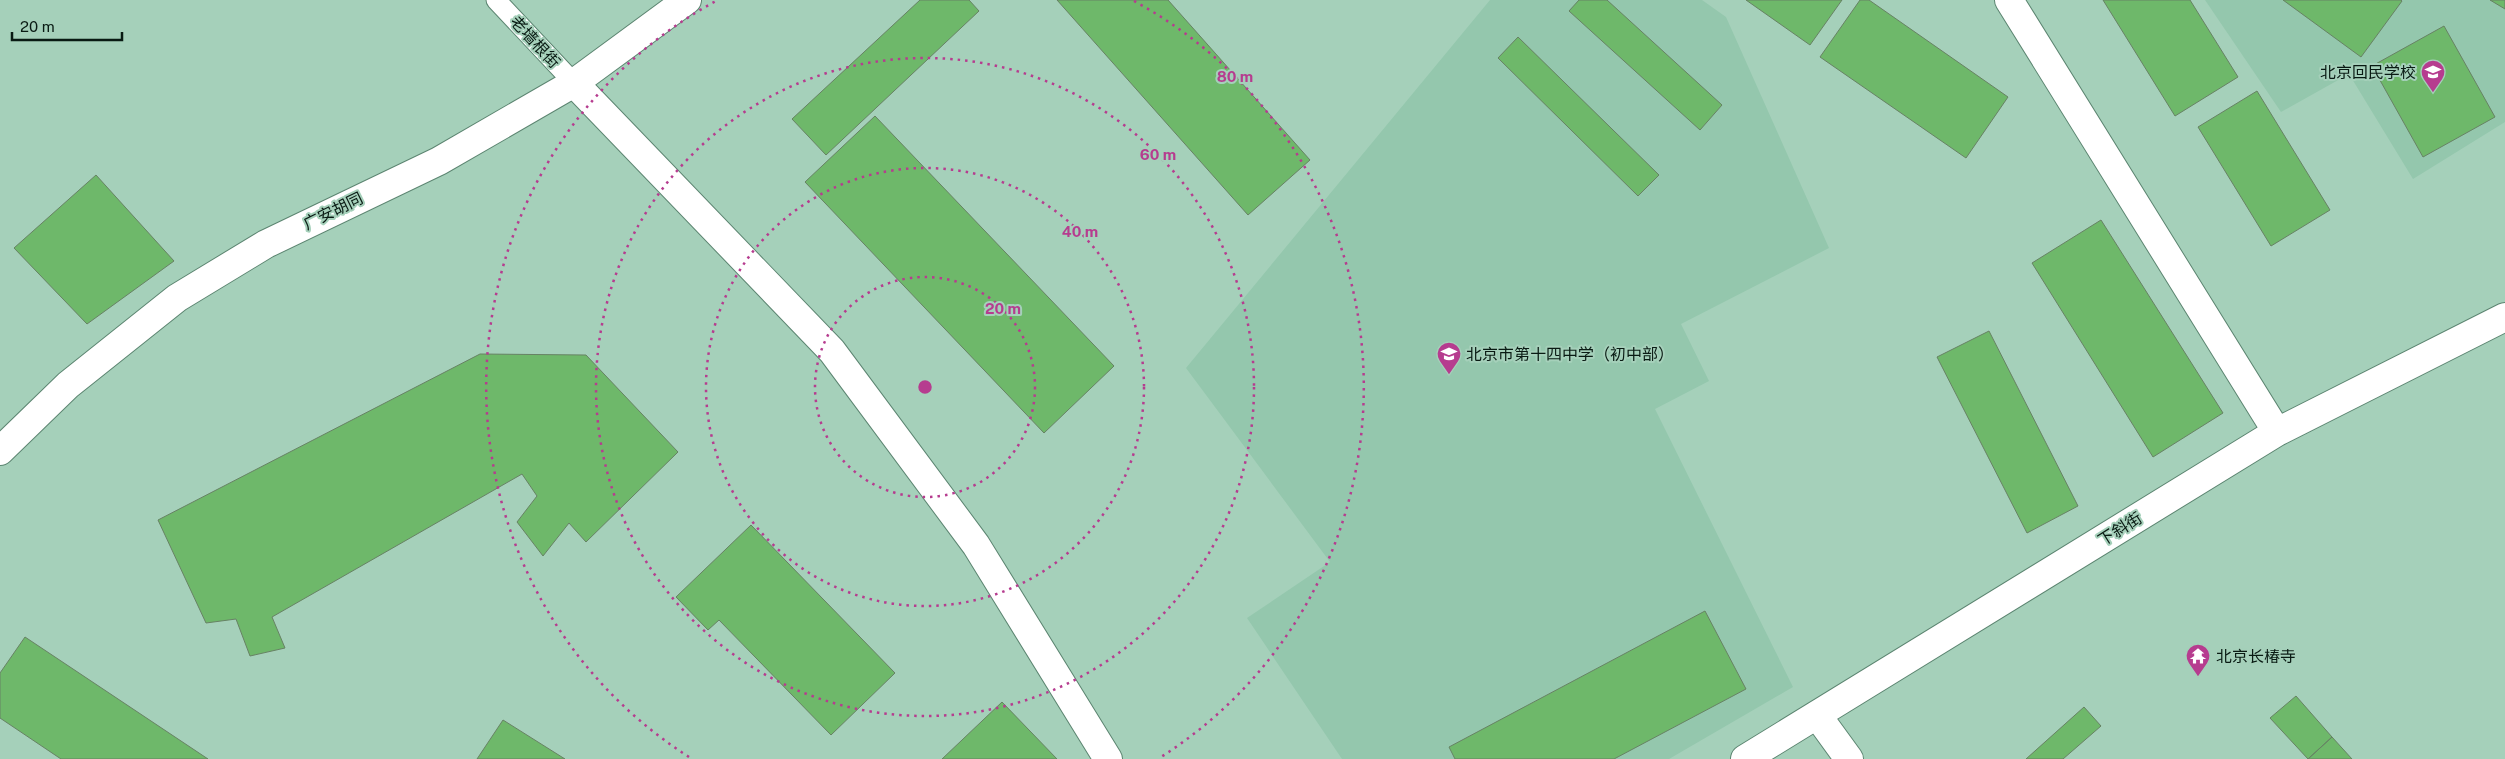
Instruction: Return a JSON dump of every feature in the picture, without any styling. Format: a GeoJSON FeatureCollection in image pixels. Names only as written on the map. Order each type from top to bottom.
{"type":"FeatureCollection","features":[{"type":"Feature","properties":{"kind":"street","name":"广安胡同"},"geometry":{"type":"LineString","coordinates":[[0,452],[68,385],[177,298],[266,244],[439,161],[574,83],[687,0]]}},
{"type":"Feature","properties":{"kind":"street"},"geometry":{"type":"LineString","coordinates":[[2009,0],[2277,432]]}},
{"type":"Feature","properties":{"kind":"street"},"geometry":{"type":"LineString","coordinates":[[574,83],[832,350],[976,545],[1108,759]]}},
{"type":"Feature","properties":{"kind":"street","name":"下斜街"},"geometry":{"type":"LineString","coordinates":[[1745,759],[2277,432],[2505,317]]}},
{"type":"Feature","properties":{"kind":"street"},"geometry":{"type":"LineString","coordinates":[[1818,715],[1849,759]]}},
{"type":"Feature","properties":{"kind":"lane","name":"老墙根街"},"geometry":{"type":"LineString","coordinates":[[496,0],[574,83]]}},
{"type":"Feature","properties":{"kind":"shaded area","name":"北京市第十四中学（初中部）"},"geometry":{"type":"Polygon","coordinates":[[[1490,0],[1702,0],[1726,17],[1829,248],[1681,324],[1709,381],[1655,409],[1793,687],[1669,759],[1342,759],[1247,618],[1330,562],[1186,368],[1490,0]]]}},
{"type":"Feature","properties":{"kind":"shaded area","name":"北京回民学校"},"geometry":{"type":"Polygon","coordinates":[[[2205,0],[2505,0],[2505,122],[2413,179],[2349,74],[2281,112],[2205,0]]]}},
{"type":"Feature","properties":{"kind":"building"},"geometry":{"type":"Polygon","coordinates":[[[920,0],[969,0],[979,11],[826,155],[792,119],[920,0]]]}},
{"type":"Feature","properties":{"kind":"building"},"geometry":{"type":"Polygon","coordinates":[[[1057,0],[1168,0],[1310,160],[1248,215],[1057,0]]]}},
{"type":"Feature","properties":{"kind":"building"},"geometry":{"type":"Polygon","coordinates":[[[1579,0],[1607,0],[1722,105],[1700,130],[1569,11],[1579,0]]]}},
{"type":"Feature","properties":{"kind":"building"},"geometry":{"type":"Polygon","coordinates":[[[1746,0],[1842,0],[1810,45],[1746,0]]]}},
{"type":"Feature","properties":{"kind":"building"},"geometry":{"type":"Polygon","coordinates":[[[1860,0],[1869,0],[2008,97],[1966,158],[1820,57],[1860,0]]]}},
{"type":"Feature","properties":{"kind":"building"},"geometry":{"type":"Polygon","coordinates":[[[2103,0],[2190,0],[2238,77],[2175,116],[2103,0]]]}},
{"type":"Feature","properties":{"kind":"building"},"geometry":{"type":"Polygon","coordinates":[[[2283,0],[2401,0],[2402,1],[2361,57],[2283,0]]]}},
{"type":"Feature","properties":{"kind":"building"},"geometry":{"type":"Polygon","coordinates":[[[2490,0],[2505,0],[2505,9],[2490,0]]]}},
{"type":"Feature","properties":{"kind":"building"},"geometry":{"type":"Polygon","coordinates":[[[2444,26],[2495,117],[2423,157],[2372,66],[2444,26]]]}},
{"type":"Feature","properties":{"kind":"building"},"geometry":{"type":"Polygon","coordinates":[[[1518,37],[1659,175],[1638,196],[1498,58],[1518,37]]]}},
{"type":"Feature","properties":{"kind":"building"},"geometry":{"type":"Polygon","coordinates":[[[2257,91],[2330,210],[2271,246],[2198,127],[2257,91]]]}},
{"type":"Feature","properties":{"kind":"building"},"geometry":{"type":"Polygon","coordinates":[[[875,116],[1114,366],[1044,433],[805,182],[875,116]]]}},
{"type":"Feature","properties":{"kind":"building"},"geometry":{"type":"Polygon","coordinates":[[[96,175],[174,261],[87,324],[14,248],[96,175]]]}},
{"type":"Feature","properties":{"kind":"building"},"geometry":{"type":"Polygon","coordinates":[[[2101,220],[2223,413],[2153,457],[2032,263],[2101,220]]]}},
{"type":"Feature","properties":{"kind":"building"},"geometry":{"type":"Polygon","coordinates":[[[1989,331],[2078,506],[2027,533],[1937,357],[1989,331]]]}},
{"type":"Feature","properties":{"kind":"building"},"geometry":{"type":"Polygon","coordinates":[[[480,354],[586,355],[678,452],[586,542],[569,523],[543,556],[517,522],[537,496],[522,474],[272,617],[285,648],[250,656],[236,619],[206,623],[158,520],[480,354]]]}},
{"type":"Feature","properties":{"kind":"building"},"geometry":{"type":"Polygon","coordinates":[[[751,525],[895,673],[831,735],[719,620],[708,630],[676,597],[751,525]]]}},
{"type":"Feature","properties":{"kind":"building"},"geometry":{"type":"Polygon","coordinates":[[[1705,611],[1746,689],[1614,759],[1455,759],[1449,747],[1705,611]]]}},
{"type":"Feature","properties":{"kind":"building"},"geometry":{"type":"Polygon","coordinates":[[[25,637],[208,759],[61,759],[0,718],[0,673],[25,637]]]}},
{"type":"Feature","properties":{"kind":"building"},"geometry":{"type":"Polygon","coordinates":[[[2296,696],[2332,737],[2308,759],[2270,718],[2296,696]]]}},
{"type":"Feature","properties":{"kind":"building"},"geometry":{"type":"Polygon","coordinates":[[[1002,702],[1057,759],[942,759],[1002,702]]]}},
{"type":"Feature","properties":{"kind":"building"},"geometry":{"type":"Polygon","coordinates":[[[2084,707],[2101,726],[2063,759],[2026,759],[2084,707]]]}},
{"type":"Feature","properties":{"kind":"building"},"geometry":{"type":"Polygon","coordinates":[[[503,720],[565,759],[477,759],[503,720]]]}},
{"type":"Feature","properties":{"kind":"building"},"geometry":{"type":"Polygon","coordinates":[[[2332,737],[2352,759],[2308,759],[2332,737]]]}},
{"type":"Feature","properties":{"kind":"place","name":"北京回民学校"},"geometry":{"type":"Point","coordinates":[2433,93]}},
{"type":"Feature","properties":{"kind":"place","name":"北京市第十四中学（初中部）"},"geometry":{"type":"Point","coordinates":[1449,375]}},
{"type":"Feature","properties":{"kind":"place","name":"北京长椿寺"},"geometry":{"type":"Point","coordinates":[2198,677]}}]}
